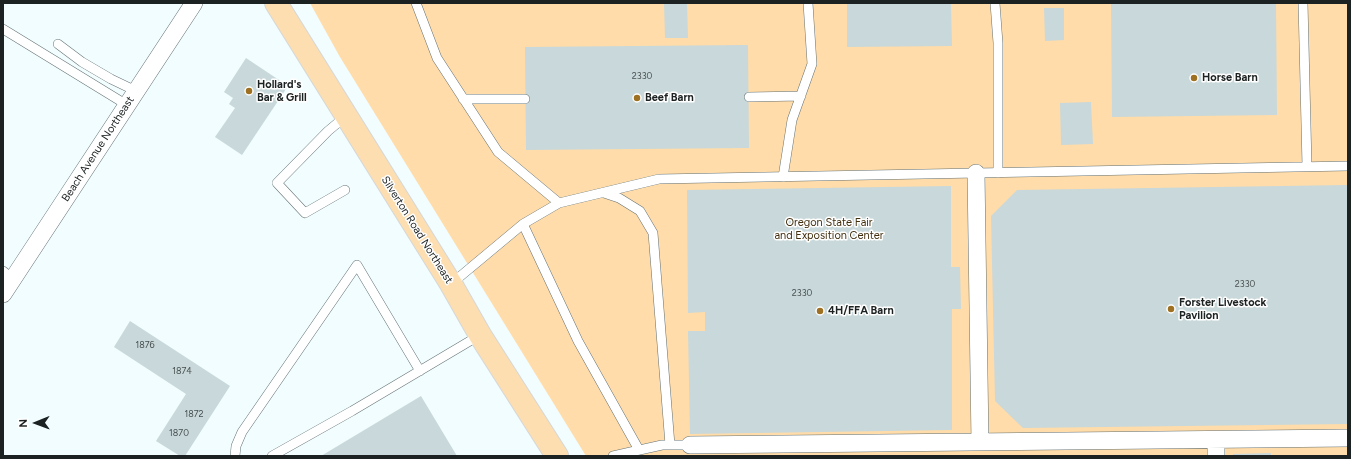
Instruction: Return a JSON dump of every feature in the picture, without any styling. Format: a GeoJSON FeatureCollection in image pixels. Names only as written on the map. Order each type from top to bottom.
{"type":"FeatureCollection","features":[{"type":"Feature","properties":{"kind":"main road","name":"Silverton Road Northeast"},"geometry":{"type":"LineString","coordinates":[[276,3],[451,284],[480,335],[557,456]]}},
{"type":"Feature","properties":{"kind":"street","name":"Beach Avenue Northeast"},"geometry":{"type":"LineString","coordinates":[[3,294],[8,275],[127,105],[194,3]]}},
{"type":"Feature","properties":{"kind":"street"},"geometry":{"type":"LineString","coordinates":[[976,173],[980,442]]}},
{"type":"Feature","properties":{"kind":"street"},"geometry":{"type":"LineString","coordinates":[[690,445],[980,442],[1216,448],[1348,438]]}},
{"type":"Feature","properties":{"kind":"lane"},"geometry":{"type":"LineString","coordinates":[[416,3],[436,58],[498,152],[559,203]]}},
{"type":"Feature","properties":{"kind":"lane"},"geometry":{"type":"LineString","coordinates":[[783,177],[792,120],[812,64],[808,3]]}},
{"type":"Feature","properties":{"kind":"lane"},"geometry":{"type":"LineString","coordinates":[[995,3],[998,44],[998,173]]}},
{"type":"Feature","properties":{"kind":"lane"},"geometry":{"type":"LineString","coordinates":[[1303,3],[1307,166]]}},
{"type":"Feature","properties":{"kind":"lane"},"geometry":{"type":"LineString","coordinates":[[3,29],[127,105]]}},
{"type":"Feature","properties":{"kind":"lane"},"geometry":{"type":"LineString","coordinates":[[58,44],[82,62],[111,79],[136,90]]}},
{"type":"Feature","properties":{"kind":"lane"},"geometry":{"type":"LineString","coordinates":[[749,97],[801,96]]}},
{"type":"Feature","properties":{"kind":"lane"},"geometry":{"type":"LineString","coordinates":[[463,99],[525,99]]}},
{"type":"Feature","properties":{"kind":"lane"},"geometry":{"type":"LineString","coordinates":[[345,190],[305,213],[277,182],[328,131],[346,116]]}},
{"type":"Feature","properties":{"kind":"lane"},"geometry":{"type":"LineString","coordinates":[[451,284],[523,224],[559,203],[659,179],[1348,166]]}},
{"type":"Feature","properties":{"kind":"lane"},"geometry":{"type":"LineString","coordinates":[[604,192],[619,198],[640,211],[653,233],[670,445]]}},
{"type":"Feature","properties":{"kind":"lane"},"geometry":{"type":"LineString","coordinates":[[523,224],[578,341],[639,450]]}},
{"type":"Feature","properties":{"kind":"lane"},"geometry":{"type":"LineString","coordinates":[[235,456],[236,446],[242,432],[357,265],[420,371]]}},
{"type":"Feature","properties":{"kind":"lane"},"geometry":{"type":"LineString","coordinates":[[272,456],[352,411],[480,335]]}},
{"type":"Feature","properties":{"kind":"lane"},"geometry":{"type":"LineString","coordinates":[[613,456],[662,445],[690,445]]}},
{"type":"Feature","properties":{"kind":"green space","name":"Oregon State Fair and Exposition Center"},"geometry":{"type":"Polygon","coordinates":[[[310,3],[1348,3],[1348,456],[586,456],[340,57],[310,3]]]}},
{"type":"Feature","properties":{"kind":"building"},"geometry":{"type":"Polygon","coordinates":[[[664,3],[687,3],[688,38],[665,38],[664,3]]]}},
{"type":"Feature","properties":{"kind":"building"},"geometry":{"type":"Polygon","coordinates":[[[847,3],[951,3],[952,46],[847,47],[847,3]]]}},
{"type":"Feature","properties":{"kind":"building","name":"Horse Barn"},"geometry":{"type":"Polygon","coordinates":[[[1111,3],[1276,3],[1277,115],[1112,117],[1111,3]]]}},
{"type":"Feature","properties":{"kind":"building"},"geometry":{"type":"Polygon","coordinates":[[[1044,8],[1064,8],[1064,40],[1045,41],[1044,8]]]}},
{"type":"Feature","properties":{"kind":"building","name":"Beef Barn"},"geometry":{"type":"Polygon","coordinates":[[[748,45],[749,148],[526,150],[525,47],[748,45]]]}},
{"type":"Feature","properties":{"kind":"building"},"geometry":{"type":"Polygon","coordinates":[[[246,58],[288,86],[242,155],[215,137],[235,108],[229,104],[233,98],[224,92],[246,58]]]}},
{"type":"Feature","properties":{"kind":"building"},"geometry":{"type":"Polygon","coordinates":[[[1091,102],[1093,144],[1061,145],[1060,103],[1091,102]]]}},
{"type":"Feature","properties":{"kind":"building","name":"Forster Livestock Pavilion"},"geometry":{"type":"Polygon","coordinates":[[[1348,185],[1348,424],[1023,428],[995,401],[991,216],[1017,190],[1348,185]]]}},
{"type":"Feature","properties":{"kind":"building","name":"4H/FFA Barn"},"geometry":{"type":"Polygon","coordinates":[[[951,186],[951,267],[960,267],[961,309],[952,309],[952,430],[690,434],[688,331],[705,331],[705,312],[688,313],[687,190],[951,186]]]}},
{"type":"Feature","properties":{"kind":"building"},"geometry":{"type":"Polygon","coordinates":[[[130,321],[230,386],[185,456],[180,456],[156,441],[186,394],[114,347],[130,321]]]}},
{"type":"Feature","properties":{"kind":"building"},"geometry":{"type":"Polygon","coordinates":[[[421,396],[457,456],[321,456],[421,396]]]}},
{"type":"Feature","properties":{"kind":"building"},"geometry":{"type":"Polygon","coordinates":[[[1271,453],[1271,456],[1233,456],[1233,454],[1271,453]]]}},
{"type":"Feature","properties":{"kind":"place","name":"Horse Barn"},"geometry":{"type":"Point","coordinates":[1194,78]}},
{"type":"Feature","properties":{"kind":"place","name":"Hollard's Bar & Grill"},"geometry":{"type":"Point","coordinates":[249,91]}},
{"type":"Feature","properties":{"kind":"place","name":"Beef Barn"},"geometry":{"type":"Point","coordinates":[637,98]}},
{"type":"Feature","properties":{"kind":"place","name":"Forster Livestock Pavilion"},"geometry":{"type":"Point","coordinates":[1171,309]}},
{"type":"Feature","properties":{"kind":"place","name":"4H/FFA Barn"},"geometry":{"type":"Point","coordinates":[820,311]}}]}
